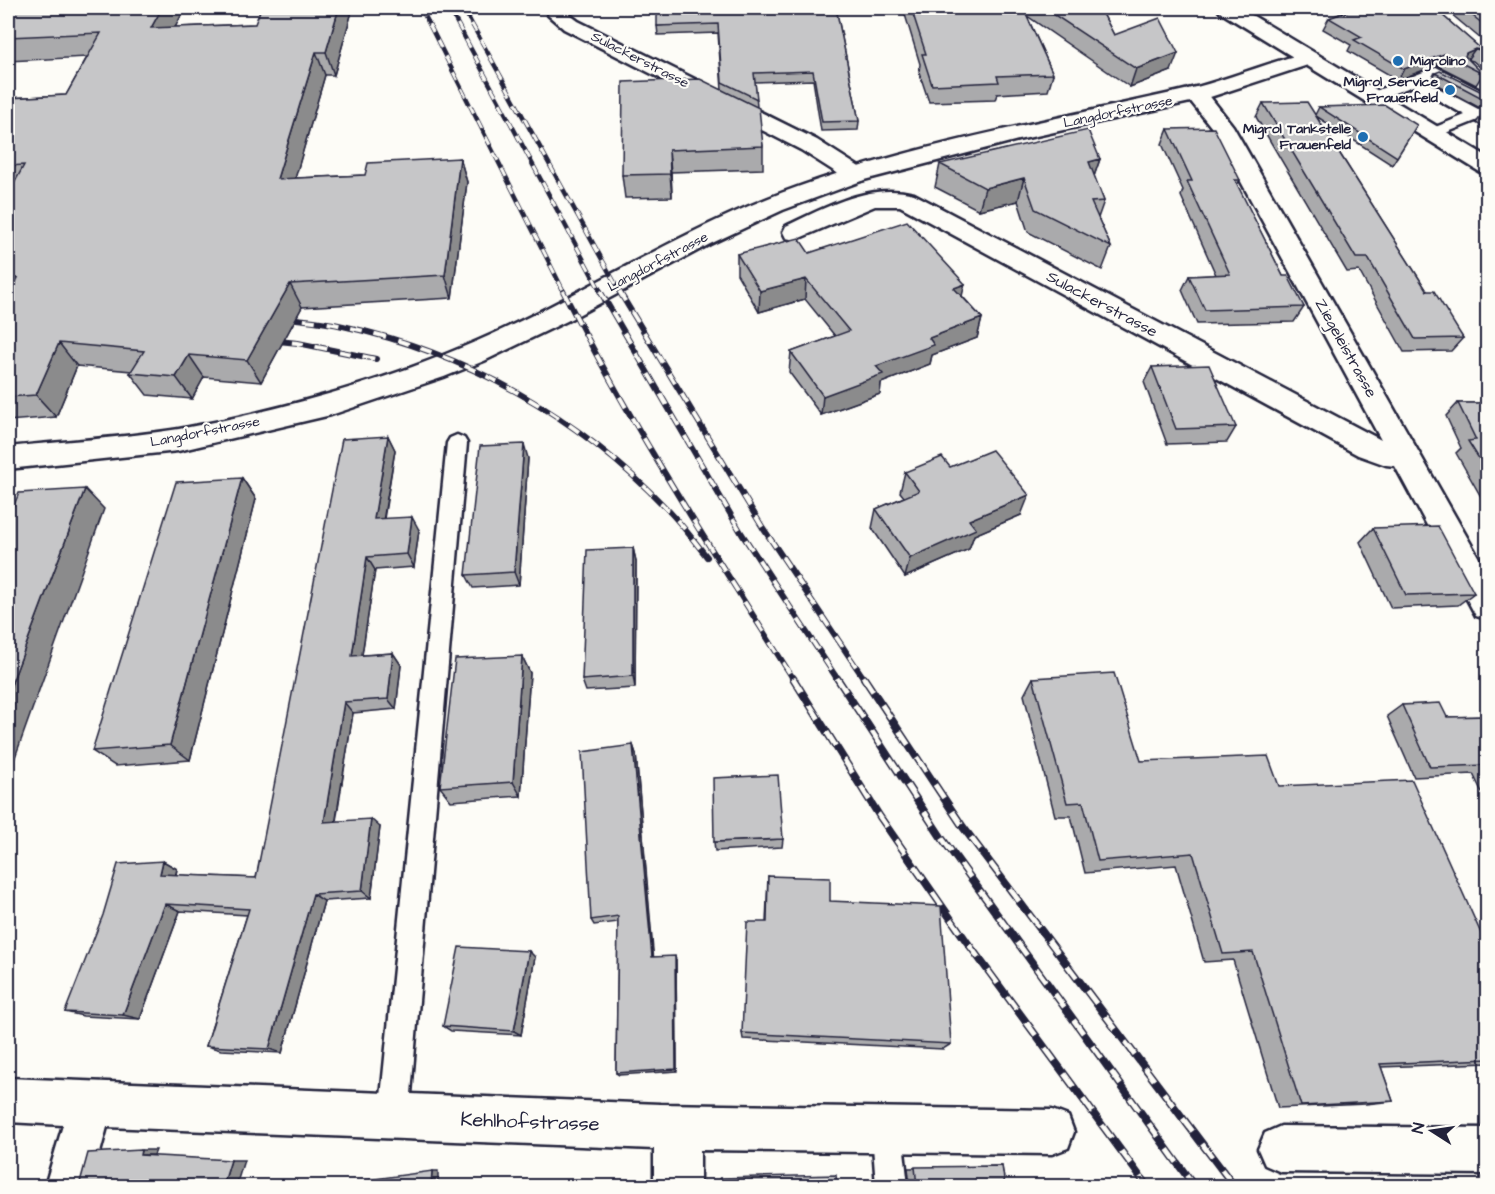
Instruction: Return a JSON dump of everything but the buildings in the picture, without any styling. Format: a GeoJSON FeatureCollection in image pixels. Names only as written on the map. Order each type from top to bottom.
{"type":"FeatureCollection","features":[{"type":"Feature","properties":{"kind":"street","name":"Sulackerstrasse"},"geometry":{"type":"LineString","coordinates":[[560,8],[558,15],[571,25],[809,145],[856,175]]}},
{"type":"Feature","properties":{"kind":"street"},"geometry":{"type":"LineString","coordinates":[[1227,8],[1488,167]]}},
{"type":"Feature","properties":{"kind":"street","name":"Langdorfstrasse"},"geometry":{"type":"LineString","coordinates":[[8,458],[178,440],[321,407],[434,370],[549,319],[701,238],[774,205],[856,175],[1016,134],[1196,94],[1310,58]]}},
{"type":"Feature","properties":{"kind":"street","name":"Ziegeleistrasse"},"geometry":{"type":"LineString","coordinates":[[1196,94],[1222,126],[1484,594]]}},
{"type":"Feature","properties":{"kind":"street","name":"Sulackerstrasse"},"geometry":{"type":"LineString","coordinates":[[795,232],[842,210],[873,199],[905,199],[1374,450],[1386,454],[1406,455]]}},
{"type":"Feature","properties":{"kind":"street","name":"Kehlhofstrasse"},"geometry":{"type":"LineString","coordinates":[[8,1100],[677,1128],[887,1133],[1052,1132]]}},
{"type":"Feature","properties":{"kind":"street"},"geometry":{"type":"LineString","coordinates":[[68,1186],[91,1103]]}},
{"type":"Feature","properties":{"kind":"street"},"geometry":{"type":"LineString","coordinates":[[677,1128],[677,1186]]}},
{"type":"Feature","properties":{"kind":"street"},"geometry":{"type":"LineString","coordinates":[[1281,1149],[1488,1151]]}},
{"type":"Feature","properties":{"kind":"lane"},"geometry":{"type":"LineString","coordinates":[[1373,97],[1436,71],[1488,100]]}},
{"type":"Feature","properties":{"kind":"lane"},"geometry":{"type":"LineString","coordinates":[[1413,80],[1482,113]]}},
{"type":"Feature","properties":{"kind":"lane"},"geometry":{"type":"LineString","coordinates":[[1433,133],[1482,113]]}},
{"type":"Feature","properties":{"kind":"lane"},"geometry":{"type":"LineString","coordinates":[[394,1117],[457,443]]}},
{"type":"Feature","properties":{"kind":"lane"},"geometry":{"type":"LineString","coordinates":[[887,1133],[891,1186]]}},
{"type":"Feature","properties":{"kind":"railway"},"geometry":{"type":"LineString","coordinates":[[421,8],[564,292]]}},
{"type":"Feature","properties":{"kind":"railway"},"geometry":{"type":"LineString","coordinates":[[449,8],[601,292]]}},
{"type":"Feature","properties":{"kind":"railway"},"geometry":{"type":"LineString","coordinates":[[463,8],[620,292]]}},
{"type":"Feature","properties":{"kind":"railway"},"geometry":{"type":"LineString","coordinates":[[563,291],[645,440],[794,680]]}},
{"type":"Feature","properties":{"kind":"railway"},"geometry":{"type":"LineString","coordinates":[[600,291],[742,534],[838,680]]}},
{"type":"Feature","properties":{"kind":"railway"},"geometry":{"type":"LineString","coordinates":[[619,291],[763,528],[865,680]]}},
{"type":"Feature","properties":{"kind":"railway"},"geometry":{"type":"LineString","coordinates":[[280,317],[335,324],[389,338],[477,371],[518,393],[596,445],[632,475],[672,514],[707,557]]}},
{"type":"Feature","properties":{"kind":"railway"},"geometry":{"type":"LineString","coordinates":[[268,340],[298,343],[376,359]]}},
{"type":"Feature","properties":{"kind":"railway"},"geometry":{"type":"LineString","coordinates":[[793,678],[880,817],[967,942],[1147,1186]]}},
{"type":"Feature","properties":{"kind":"railway"},"geometry":{"type":"LineString","coordinates":[[837,678],[941,837],[1194,1186]]}},
{"type":"Feature","properties":{"kind":"railway"},"geometry":{"type":"LineString","coordinates":[[864,678],[963,827],[1234,1186]]}},
{"type":"Feature","properties":{"kind":"place","name":"Migrolino"},"geometry":{"type":"Point","coordinates":[1398,61]}},
{"type":"Feature","properties":{"kind":"place","name":"Migrol Service Frauenfeld"},"geometry":{"type":"Point","coordinates":[1450,90]}},
{"type":"Feature","properties":{"kind":"place","name":"Migrol Tankstelle Frauenfeld"},"geometry":{"type":"Point","coordinates":[1363,137]}}]}
